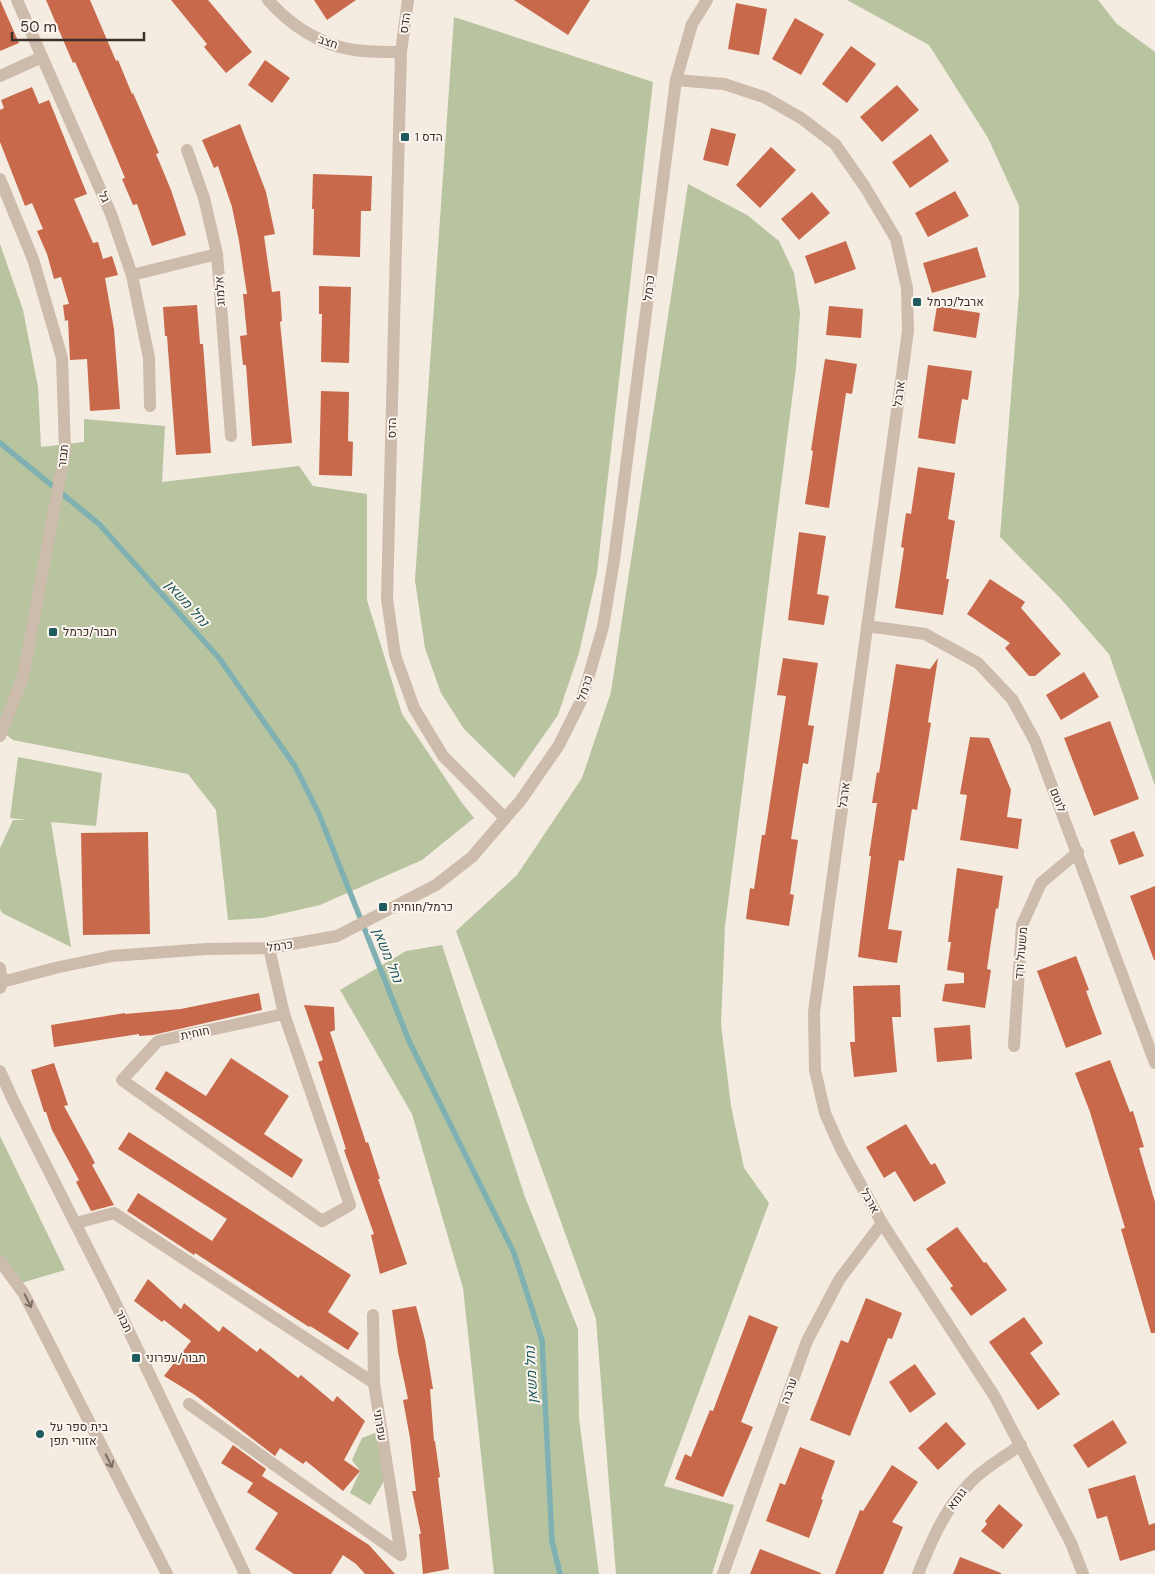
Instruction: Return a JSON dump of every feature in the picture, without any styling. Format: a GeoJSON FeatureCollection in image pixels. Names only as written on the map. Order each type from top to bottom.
{"type":"FeatureCollection","features":[{"type":"Feature","properties":{"kind":"street","name":"גל"},"geometry":{"type":"LineString","coordinates":[[17,0],[111,214],[132,275],[149,358],[150,406]]}},
{"type":"Feature","properties":{"kind":"street","name":"חצב"},"geometry":{"type":"LineString","coordinates":[[268,0],[281,15],[315,38],[352,50],[401,52]]}},
{"type":"Feature","properties":{"kind":"street","name":"הדס"},"geometry":{"type":"LineString","coordinates":[[408,0],[401,52],[387,599],[395,655],[414,708],[443,756],[505,818]]}},
{"type":"Feature","properties":{"kind":"street","name":"כרמל"},"geometry":{"type":"LineString","coordinates":[[1,985],[55,968],[112,956],[269,948],[337,936],[436,885],[472,857],[521,800],[559,745],[582,699],[603,627],[614,560],[676,80],[692,24],[707,0]]}},
{"type":"Feature","properties":{"kind":"street"},"geometry":{"type":"LineString","coordinates":[[0,76],[42,57]]}},
{"type":"Feature","properties":{"kind":"street","name":"ארבל"},"geometry":{"type":"LineString","coordinates":[[676,80],[724,84],[764,97],[802,118],[834,144],[865,187],[896,239],[907,288],[908,331],[814,1012],[816,1070],[825,1113],[841,1150],[882,1223],[995,1397],[1071,1543],[1083,1574]]}},
{"type":"Feature","properties":{"kind":"street","name":"אלמוג"},"geometry":{"type":"LineString","coordinates":[[187,150],[204,198],[217,254],[231,436]]}},
{"type":"Feature","properties":{"kind":"street","name":"תבור"},"geometry":{"type":"LineString","coordinates":[[0,179],[33,259],[62,358],[65,451],[24,677],[0,736]]}},
{"type":"Feature","properties":{"kind":"street"},"geometry":{"type":"LineString","coordinates":[[132,275],[217,254]]}},
{"type":"Feature","properties":{"kind":"street","name":"לוטם"},"geometry":{"type":"LineString","coordinates":[[867,626],[924,634],[978,663],[1012,699],[1035,741],[1078,852],[1155,1063]]}},
{"type":"Feature","properties":{"kind":"street","name":"משעול ורד"},"geometry":{"type":"LineString","coordinates":[[1014,1046],[1022,925],[1041,882],[1078,852]]}},
{"type":"Feature","properties":{"kind":"street"},"geometry":{"type":"LineString","coordinates":[[269,948],[284,1014]]}},
{"type":"Feature","properties":{"kind":"street"},"geometry":{"type":"LineString","coordinates":[[0,968],[1,985]]}},
{"type":"Feature","properties":{"kind":"street","name":"חוחית"},"geometry":{"type":"LineString","coordinates":[[284,1014],[350,1205],[322,1221],[122,1080],[158,1041],[284,1014]]}},
{"type":"Feature","properties":{"kind":"street","name":"תבור"},"geometry":{"type":"LineString","coordinates":[[0,1071],[114,1298],[245,1574]]}},
{"type":"Feature","properties":{"kind":"street"},"geometry":{"type":"LineString","coordinates":[[76,1224],[114,1213],[374,1383]]}},
{"type":"Feature","properties":{"kind":"street","name":"ערבה"},"geometry":{"type":"LineString","coordinates":[[723,1574],[807,1340],[839,1280],[882,1223]]}},
{"type":"Feature","properties":{"kind":"street"},"geometry":{"type":"LineString","coordinates":[[0,1261],[24,1294],[167,1574]]}},
{"type":"Feature","properties":{"kind":"street"},"geometry":{"type":"LineString","coordinates":[[372,1315],[374,1383]]}},
{"type":"Feature","properties":{"kind":"street","name":"עפרוני"},"geometry":{"type":"LineString","coordinates":[[189,1404],[401,1555],[374,1383]]}},
{"type":"Feature","properties":{"kind":"street","name":"גומא"},"geometry":{"type":"LineString","coordinates":[[918,1574],[949,1508],[970,1483],[1021,1445]]}},
{"type":"Feature","properties":{"kind":"green space"},"geometry":{"type":"Polygon","coordinates":[[[847,0],[1098,0],[1117,24],[1155,52],[1155,786],[1109,654],[1060,598],[1000,537],[1019,293],[1019,206],[988,138],[929,45],[847,0]]]}},
{"type":"Feature","properties":{"kind":"green space"},"geometry":{"type":"Polygon","coordinates":[[[454,17],[653,82],[597,573],[579,653],[558,715],[514,778],[464,729],[441,693],[425,648],[415,580],[454,17]]]}},
{"type":"Feature","properties":{"kind":"green space"},"geometry":{"type":"Polygon","coordinates":[[[688,184],[747,215],[779,241],[794,273],[800,313],[796,368],[725,926],[721,1025],[731,1106],[744,1168],[769,1203],[664,1486],[734,1505],[712,1574],[616,1574],[596,1319],[456,931],[517,875],[582,778],[611,692],[688,184]]]}},
{"type":"Feature","properties":{"kind":"green space"},"geometry":{"type":"Polygon","coordinates":[[[0,244],[23,310],[38,387],[41,447],[84,442],[84,419],[165,426],[162,482],[299,466],[313,486],[367,494],[367,600],[402,714],[474,818],[422,860],[320,905],[263,918],[228,920],[216,810],[188,774],[13,740],[0,730],[0,244]]]}},
{"type":"Feature","properties":{"kind":"green space"},"geometry":{"type":"Polygon","coordinates":[[[18,757],[102,773],[96,826],[51,822],[71,947],[2,913],[0,909],[0,848],[13,820],[27,820],[10,818],[18,757]]]}},
{"type":"Feature","properties":{"kind":"green space"},"geometry":{"type":"Polygon","coordinates":[[[442,945],[525,1197],[578,1329],[579,1418],[599,1574],[494,1574],[463,1288],[412,1114],[340,990],[406,951],[442,945]]]}},
{"type":"Feature","properties":{"kind":"green space"},"geometry":{"type":"Polygon","coordinates":[[[0,1136],[65,1270],[21,1283],[0,1269],[0,1136]]]}},
{"type":"Feature","properties":{"kind":"green space"},"geometry":{"type":"Polygon","coordinates":[[[375,1433],[388,1474],[370,1505],[350,1493],[360,1471],[352,1460],[362,1438],[375,1433]]]}},
{"type":"Feature","properties":{"kind":"building"},"geometry":{"type":"Polygon","coordinates":[[[0,0],[19,43],[0,51],[0,0]]]}},
{"type":"Feature","properties":{"kind":"building"},"geometry":{"type":"Polygon","coordinates":[[[46,0],[90,0],[159,153],[156,154],[171,190],[186,235],[152,246],[137,204],[133,205],[122,179],[125,178],[107,135],[46,0]]]}},
{"type":"Feature","properties":{"kind":"building"},"geometry":{"type":"Polygon","coordinates":[[[171,0],[208,0],[252,52],[226,73],[204,47],[207,44],[171,0]]]}},
{"type":"Feature","properties":{"kind":"building"},"geometry":{"type":"Polygon","coordinates":[[[314,0],[356,0],[327,20],[314,0]]]}},
{"type":"Feature","properties":{"kind":"building"},"geometry":{"type":"Polygon","coordinates":[[[514,0],[590,0],[568,35],[514,0]]]}},
{"type":"Feature","properties":{"kind":"building"},"geometry":{"type":"Polygon","coordinates":[[[736,3],[767,9],[759,55],[728,49],[736,3]]]}},
{"type":"Feature","properties":{"kind":"building"},"geometry":{"type":"Polygon","coordinates":[[[795,18],[824,34],[801,75],[772,59],[795,18]]]}},
{"type":"Feature","properties":{"kind":"building"},"geometry":{"type":"Polygon","coordinates":[[[851,46],[876,64],[847,103],[822,84],[851,46]]]}},
{"type":"Feature","properties":{"kind":"building"},"geometry":{"type":"Polygon","coordinates":[[[265,60],[290,78],[272,103],[248,85],[265,60]]]}},
{"type":"Feature","properties":{"kind":"building"},"geometry":{"type":"Polygon","coordinates":[[[897,85],[919,110],[882,142],[860,117],[897,85]]]}},
{"type":"Feature","properties":{"kind":"building"},"geometry":{"type":"Polygon","coordinates":[[[32,87],[39,104],[49,100],[87,194],[74,199],[93,243],[98,242],[103,259],[112,256],[118,275],[105,278],[114,329],[120,409],[90,411],[87,359],[70,360],[68,320],[65,321],[63,305],[69,304],[61,277],[54,279],[47,254],[37,231],[43,229],[32,203],[25,206],[0,142],[0,110],[4,108],[1,100],[32,87]]]}},
{"type":"Feature","properties":{"kind":"building"},"geometry":{"type":"Polygon","coordinates":[[[240,124],[266,192],[275,234],[264,236],[272,292],[280,291],[282,321],[280,322],[292,443],[252,446],[246,365],[243,365],[240,336],[247,335],[243,294],[247,294],[239,241],[232,207],[218,166],[214,168],[202,140],[240,124]]]}},
{"type":"Feature","properties":{"kind":"building"},"geometry":{"type":"Polygon","coordinates":[[[711,128],[736,134],[728,166],[703,160],[711,128]]]}},
{"type":"Feature","properties":{"kind":"building"},"geometry":{"type":"Polygon","coordinates":[[[931,134],[949,161],[910,188],[892,162],[931,134]]]}},
{"type":"Feature","properties":{"kind":"building"},"geometry":{"type":"Polygon","coordinates":[[[771,147],[796,170],[760,208],[736,185],[771,147]]]}},
{"type":"Feature","properties":{"kind":"building"},"geometry":{"type":"Polygon","coordinates":[[[313,174],[372,176],[371,211],[361,211],[360,257],[313,255],[313,174]]]}},
{"type":"Feature","properties":{"kind":"building"},"geometry":{"type":"Polygon","coordinates":[[[955,191],[969,216],[928,237],[915,213],[955,191]]]}},
{"type":"Feature","properties":{"kind":"building"},"geometry":{"type":"Polygon","coordinates":[[[812,192],[830,213],[799,240],[781,219],[812,192]]]}},
{"type":"Feature","properties":{"kind":"building"},"geometry":{"type":"Polygon","coordinates":[[[846,241],[856,269],[815,284],[805,256],[846,241]]]}},
{"type":"Feature","properties":{"kind":"building"},"geometry":{"type":"Polygon","coordinates":[[[977,247],[986,277],[932,293],[923,263],[977,247]]]}},
{"type":"Feature","properties":{"kind":"building"},"geometry":{"type":"Polygon","coordinates":[[[319,286],[351,287],[349,363],[321,362],[322,314],[319,314],[319,286]]]}},
{"type":"Feature","properties":{"kind":"building"},"geometry":{"type":"Polygon","coordinates":[[[197,305],[200,344],[203,344],[211,453],[176,455],[163,307],[197,305]]]}},
{"type":"Feature","properties":{"kind":"building"},"geometry":{"type":"Polygon","coordinates":[[[829,306],[863,309],[861,338],[826,335],[829,306]]]}},
{"type":"Feature","properties":{"kind":"building"},"geometry":{"type":"Polygon","coordinates":[[[937,306],[980,313],[976,338],[933,331],[937,306]]]}},
{"type":"Feature","properties":{"kind":"building"},"geometry":{"type":"Polygon","coordinates":[[[825,359],[857,364],[852,394],[846,393],[829,508],[805,504],[825,359]]]}},
{"type":"Feature","properties":{"kind":"building"},"geometry":{"type":"Polygon","coordinates":[[[928,365],[972,371],[968,400],[962,399],[955,444],[918,438],[928,365]]]}},
{"type":"Feature","properties":{"kind":"building"},"geometry":{"type":"Polygon","coordinates":[[[321,391],[349,392],[348,441],[353,442],[352,476],[319,475],[321,391]]]}},
{"type":"Feature","properties":{"kind":"building"},"geometry":{"type":"Polygon","coordinates":[[[918,467],[955,473],[948,519],[955,521],[946,579],[949,579],[943,615],[895,608],[904,548],[901,547],[906,513],[911,514],[918,467]]]}},
{"type":"Feature","properties":{"kind":"building"},"geometry":{"type":"Polygon","coordinates":[[[799,532],[826,536],[817,594],[829,596],[824,625],[788,620],[799,532]]]}},
{"type":"Feature","properties":{"kind":"building"},"geometry":{"type":"Polygon","coordinates":[[[990,579],[1025,602],[1021,608],[1061,654],[1035,676],[1029,676],[1005,648],[1010,643],[967,614],[990,579]]]}},
{"type":"Feature","properties":{"kind":"building"},"geometry":{"type":"Polygon","coordinates":[[[783,658],[818,663],[808,725],[814,726],[808,764],[803,763],[791,839],[798,840],[790,894],[794,895],[789,926],[746,919],[750,888],[754,889],[762,835],[765,835],[786,696],[777,695],[783,658]]]}},
{"type":"Feature","properties":{"kind":"building"},"geometry":{"type":"Polygon","coordinates":[[[938,658],[928,722],[931,723],[917,810],[912,809],[904,861],[899,860],[888,929],[902,931],[897,963],[858,957],[877,803],[872,803],[877,772],[879,773],[896,664],[930,669],[938,658]]]}},
{"type":"Feature","properties":{"kind":"building"},"geometry":{"type":"Polygon","coordinates":[[[1084,672],[1099,697],[1061,720],[1046,695],[1084,672]]]}},
{"type":"Feature","properties":{"kind":"building"},"geometry":{"type":"Polygon","coordinates":[[[1110,721],[1139,799],[1094,816],[1064,738],[1110,721]]]}},
{"type":"Feature","properties":{"kind":"building"},"geometry":{"type":"Polygon","coordinates":[[[970,737],[989,738],[1011,790],[1007,817],[1022,819],[1018,849],[960,840],[967,795],[960,794],[970,737]]]}},
{"type":"Feature","properties":{"kind":"building"},"geometry":{"type":"Polygon","coordinates":[[[1134,831],[1144,856],[1119,865],[1110,840],[1134,831]]]}},
{"type":"Feature","properties":{"kind":"building"},"geometry":{"type":"Polygon","coordinates":[[[148,832],[150,934],[83,935],[81,833],[148,832]]]}},
{"type":"Feature","properties":{"kind":"building"},"geometry":{"type":"Polygon","coordinates":[[[957,868],[1003,876],[987,969],[991,970],[985,1008],[942,1001],[945,984],[964,983],[964,973],[947,970],[951,942],[948,942],[957,868]]]}},
{"type":"Feature","properties":{"kind":"building"},"geometry":{"type":"Polygon","coordinates":[[[1155,886],[1155,960],[1154,960],[1130,896],[1155,886]]]}},
{"type":"Feature","properties":{"kind":"building"},"geometry":{"type":"Polygon","coordinates":[[[1076,956],[1089,990],[1086,991],[1102,1034],[1066,1048],[1037,971],[1076,956]]]}},
{"type":"Feature","properties":{"kind":"building"},"geometry":{"type":"Polygon","coordinates":[[[900,985],[901,1017],[892,1017],[897,1072],[854,1077],[850,1042],[855,1042],[853,986],[900,985]]]}},
{"type":"Feature","properties":{"kind":"building"},"geometry":{"type":"Polygon","coordinates":[[[259,993],[262,1010],[153,1035],[139,1036],[139,1034],[54,1047],[51,1025],[125,1013],[181,1009],[259,993]]]}},
{"type":"Feature","properties":{"kind":"building"},"geometry":{"type":"Polygon","coordinates":[[[304,1005],[334,1007],[335,1030],[330,1032],[407,1264],[380,1274],[371,1235],[374,1234],[344,1150],[346,1149],[318,1062],[323,1060],[304,1005]]]}},
{"type":"Feature","properties":{"kind":"building"},"geometry":{"type":"Polygon","coordinates":[[[970,1025],[972,1059],[937,1062],[934,1028],[970,1025]]]}},
{"type":"Feature","properties":{"kind":"building"},"geometry":{"type":"Polygon","coordinates":[[[231,1058],[289,1096],[264,1134],[303,1160],[292,1178],[155,1089],[166,1071],[206,1096],[231,1058]]]}},
{"type":"Feature","properties":{"kind":"building"},"geometry":{"type":"Polygon","coordinates":[[[1110,1060],[1130,1112],[1133,1111],[1144,1147],[1139,1148],[1155,1202],[1155,1333],[1151,1333],[1121,1229],[1125,1228],[1090,1112],[1075,1073],[1110,1060]]]}},
{"type":"Feature","properties":{"kind":"building"},"geometry":{"type":"Polygon","coordinates":[[[54,1063],[68,1105],[64,1106],[95,1163],[92,1165],[114,1205],[91,1211],[76,1182],[79,1180],[52,1130],[46,1112],[44,1112],[31,1070],[54,1063]]]}},
{"type":"Feature","properties":{"kind":"building"},"geometry":{"type":"Polygon","coordinates":[[[906,1124],[931,1165],[935,1163],[946,1183],[914,1202],[895,1171],[884,1178],[866,1147],[906,1124]]]}},
{"type":"Feature","properties":{"kind":"building"},"geometry":{"type":"Polygon","coordinates":[[[129,1132],[351,1275],[328,1312],[359,1333],[348,1350],[195,1253],[194,1255],[127,1211],[138,1193],[212,1241],[227,1219],[118,1149],[129,1132]]]}},
{"type":"Feature","properties":{"kind":"building"},"geometry":{"type":"Polygon","coordinates":[[[957,1227],[1007,1290],[971,1316],[950,1288],[953,1286],[926,1249],[957,1227]]]}},
{"type":"Feature","properties":{"kind":"building"},"geometry":{"type":"Polygon","coordinates":[[[148,1279],[181,1309],[184,1303],[219,1332],[223,1326],[257,1352],[260,1348],[298,1378],[301,1375],[333,1402],[337,1396],[365,1421],[344,1460],[360,1471],[343,1491],[306,1461],[303,1464],[280,1448],[275,1456],[195,1395],[164,1376],[191,1341],[164,1320],[162,1322],[134,1301],[148,1279]]]}},
{"type":"Feature","properties":{"kind":"building"},"geometry":{"type":"Polygon","coordinates":[[[866,1298],[902,1313],[892,1339],[888,1338],[850,1436],[810,1420],[841,1340],[848,1343],[866,1298]]]}},
{"type":"Feature","properties":{"kind":"building"},"geometry":{"type":"Polygon","coordinates":[[[416,1306],[425,1340],[433,1389],[430,1389],[434,1441],[440,1477],[438,1478],[449,1569],[423,1574],[419,1534],[421,1534],[412,1491],[416,1491],[410,1438],[403,1400],[408,1399],[398,1352],[392,1310],[416,1306]]]}},
{"type":"Feature","properties":{"kind":"building"},"geometry":{"type":"Polygon","coordinates":[[[749,1315],[778,1327],[741,1422],[753,1427],[723,1497],[675,1479],[685,1454],[691,1457],[710,1410],[713,1411],[749,1315]]]}},
{"type":"Feature","properties":{"kind":"building"},"geometry":{"type":"Polygon","coordinates":[[[1024,1317],[1043,1343],[1030,1353],[1060,1394],[1038,1410],[989,1342],[1024,1317]]]}},
{"type":"Feature","properties":{"kind":"building"},"geometry":{"type":"Polygon","coordinates":[[[915,1364],[936,1394],[910,1413],[889,1382],[915,1364]]]}},
{"type":"Feature","properties":{"kind":"building"},"geometry":{"type":"Polygon","coordinates":[[[1113,1420],[1127,1443],[1088,1468],[1073,1445],[1113,1420]]]}},
{"type":"Feature","properties":{"kind":"building"},"geometry":{"type":"Polygon","coordinates":[[[946,1422],[966,1444],[938,1470],[918,1448],[946,1422]]]}},
{"type":"Feature","properties":{"kind":"building"},"geometry":{"type":"Polygon","coordinates":[[[233,1445],[266,1469],[262,1476],[369,1545],[395,1574],[365,1574],[356,1564],[343,1555],[331,1574],[294,1574],[255,1549],[278,1513],[247,1492],[253,1483],[221,1463],[233,1445]]]}},
{"type":"Feature","properties":{"kind":"building"},"geometry":{"type":"Polygon","coordinates":[[[800,1447],[835,1461],[809,1538],[766,1521],[780,1483],[785,1485],[800,1447]]]}},
{"type":"Feature","properties":{"kind":"building"},"geometry":{"type":"Polygon","coordinates":[[[892,1465],[918,1482],[892,1522],[903,1527],[883,1574],[835,1574],[860,1510],[863,1511],[892,1465]]]}},
{"type":"Feature","properties":{"kind":"building"},"geometry":{"type":"Polygon","coordinates":[[[1135,1475],[1149,1525],[1155,1523],[1155,1550],[1120,1561],[1107,1516],[1097,1519],[1088,1489],[1135,1475]]]}},
{"type":"Feature","properties":{"kind":"building"},"geometry":{"type":"Polygon","coordinates":[[[999,1504],[1023,1525],[1003,1549],[981,1531],[987,1524],[985,1521],[999,1504]]]}},
{"type":"Feature","properties":{"kind":"building"},"geometry":{"type":"Polygon","coordinates":[[[760,1549],[821,1573],[821,1574],[750,1574],[760,1549]]]}},
{"type":"Feature","properties":{"kind":"building"},"geometry":{"type":"Polygon","coordinates":[[[960,1557],[1001,1573],[1001,1574],[953,1574],[960,1557]]]}},
{"type":"Feature","properties":{"kind":"waterway","name":"נחל משאן"},"geometry":{"type":"LineString","coordinates":[[0,443],[99,524],[219,658],[295,766],[319,814],[409,1041],[514,1253],[542,1340],[552,1541],[560,1574]]}},
{"type":"Feature","properties":{"kind":"place","name":"הדס 1"},"geometry":{"type":"Point","coordinates":[405,137]}},
{"type":"Feature","properties":{"kind":"place","name":"ארבל/כרמל"},"geometry":{"type":"Point","coordinates":[917,302]}},
{"type":"Feature","properties":{"kind":"place","name":"תבור/כרמל"},"geometry":{"type":"Point","coordinates":[53,632]}},
{"type":"Feature","properties":{"kind":"place","name":"כרמל/חוחית"},"geometry":{"type":"Point","coordinates":[383,907]}},
{"type":"Feature","properties":{"kind":"place","name":"תבור/עפרוני"},"geometry":{"type":"Point","coordinates":[136,1358]}},
{"type":"Feature","properties":{"kind":"place","name":"בית ספר על אזורי תפן"},"geometry":{"type":"Point","coordinates":[40,1434]}}]}
